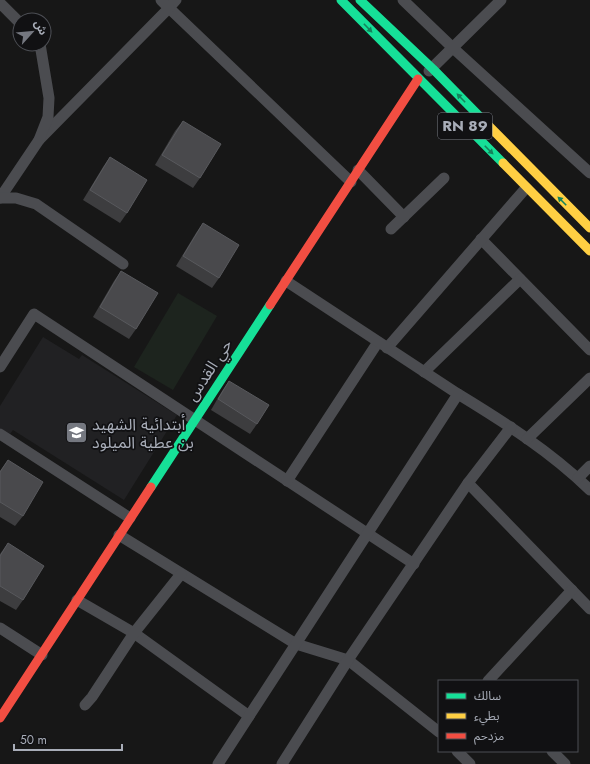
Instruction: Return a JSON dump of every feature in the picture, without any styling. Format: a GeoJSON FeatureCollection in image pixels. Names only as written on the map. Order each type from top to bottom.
{"type":"FeatureCollection","features":[{"type":"Feature","properties":{"kind":"street","name":"RN 89"},"geometry":{"type":"LineString","coordinates":[[341,0],[590,251]]}},
{"type":"Feature","properties":{"kind":"street","name":"RN 89"},"geometry":{"type":"LineString","coordinates":[[360,0],[433,69],[590,228]]}},
{"type":"Feature","properties":{"kind":"street"},"geometry":{"type":"LineString","coordinates":[[403,0],[453,48],[590,173]]}},
{"type":"Feature","properties":{"kind":"street"},"geometry":{"type":"LineString","coordinates":[[418,79],[433,69],[501,0]]}},
{"type":"Feature","properties":{"kind":"street"},"geometry":{"type":"LineString","coordinates":[[0,2],[12,15]]}},
{"type":"Feature","properties":{"kind":"street"},"geometry":{"type":"LineString","coordinates":[[0,198],[39,140],[169,3],[351,182]]}},
{"type":"Feature","properties":{"kind":"street"},"geometry":{"type":"LineString","coordinates":[[39,140],[48,117],[49,98],[41,52]]}},
{"type":"Feature","properties":{"kind":"street","name":"حي القدس"},"geometry":{"type":"LineString","coordinates":[[0,718],[418,79]]}},
{"type":"Feature","properties":{"kind":"street"},"geometry":{"type":"LineString","coordinates":[[358,170],[404,217]]}},
{"type":"Feature","properties":{"kind":"street"},"geometry":{"type":"LineString","coordinates":[[391,229],[444,178]]}},
{"type":"Feature","properties":{"kind":"street"},"geometry":{"type":"LineString","coordinates":[[287,480],[383,345],[526,188]]}},
{"type":"Feature","properties":{"kind":"street"},"geometry":{"type":"LineString","coordinates":[[0,198],[16,198],[36,204],[123,264]]}},
{"type":"Feature","properties":{"kind":"street"},"geometry":{"type":"LineString","coordinates":[[481,239],[590,350]]}},
{"type":"Feature","properties":{"kind":"street"},"geometry":{"type":"LineString","coordinates":[[424,372],[520,279]]}},
{"type":"Feature","properties":{"kind":"street"},"geometry":{"type":"LineString","coordinates":[[286,281],[424,372],[511,427],[578,478],[590,490]]}},
{"type":"Feature","properties":{"kind":"street"},"geometry":{"type":"LineString","coordinates":[[0,367],[34,314],[414,564]]}},
{"type":"Feature","properties":{"kind":"street"},"geometry":{"type":"LineString","coordinates":[[527,439],[590,378]]}},
{"type":"Feature","properties":{"kind":"street"},"geometry":{"type":"LineString","coordinates":[[218,764],[458,394]]}},
{"type":"Feature","properties":{"kind":"street"},"geometry":{"type":"LineString","coordinates":[[282,764],[348,660],[468,483],[511,427]]}},
{"type":"Feature","properties":{"kind":"street"},"geometry":{"type":"LineString","coordinates":[[0,434],[130,518]]}},
{"type":"Feature","properties":{"kind":"street"},"geometry":{"type":"LineString","coordinates":[[578,478],[590,466]]}},
{"type":"Feature","properties":{"kind":"street"},"geometry":{"type":"LineString","coordinates":[[468,483],[590,609]]}},
{"type":"Feature","properties":{"kind":"street"},"geometry":{"type":"LineString","coordinates":[[119,536],[296,644],[348,660],[438,731]]}},
{"type":"Feature","properties":{"kind":"street"},"geometry":{"type":"LineString","coordinates":[[85,705],[92,697],[134,633],[180,574]]}},
{"type":"Feature","properties":{"kind":"street"},"geometry":{"type":"LineString","coordinates":[[489,680],[572,590]]}},
{"type":"Feature","properties":{"kind":"street"},"geometry":{"type":"LineString","coordinates":[[77,600],[134,633],[249,716]]}},
{"type":"Feature","properties":{"kind":"street"},"geometry":{"type":"LineString","coordinates":[[0,628],[42,655]]}},
{"type":"Feature","properties":{"kind":"street"},"geometry":{"type":"LineString","coordinates":[[458,752],[470,764]]}},
{"type":"Feature","properties":{"kind":"street"},"geometry":{"type":"LineString","coordinates":[[553,752],[565,764]]}},
{"type":"Feature","properties":{"kind":"shaded area"},"geometry":{"type":"Polygon","coordinates":[[[178,293],[217,316],[173,390],[134,367],[178,293]]]}},
{"type":"Feature","properties":{"kind":"shaded area"},"geometry":{"type":"Polygon","coordinates":[[[43,337],[79,359],[82,355],[177,415],[124,500],[13,430],[10,434],[0,428],[0,406],[43,337]]]}},
{"type":"Feature","properties":{"kind":"building"},"geometry":{"type":"Polygon","coordinates":[[[183,121],[221,144],[200,178],[162,155],[183,121]]]}},
{"type":"Feature","properties":{"kind":"building"},"geometry":{"type":"Polygon","coordinates":[[[110,157],[147,180],[127,213],[90,190],[110,157]]]}},
{"type":"Feature","properties":{"kind":"building"},"geometry":{"type":"Polygon","coordinates":[[[203,223],[239,245],[219,278],[183,256],[203,223]]]}},
{"type":"Feature","properties":{"kind":"building"},"geometry":{"type":"Polygon","coordinates":[[[121,271],[158,293],[136,329],[100,307],[121,271]]]}},
{"type":"Feature","properties":{"kind":"building"},"geometry":{"type":"Polygon","coordinates":[[[229,381],[269,405],[257,424],[218,399],[229,381]]]}},
{"type":"Feature","properties":{"kind":"building"},"geometry":{"type":"Polygon","coordinates":[[[8,460],[43,482],[23,516],[0,502],[0,472],[8,460]]]}},
{"type":"Feature","properties":{"kind":"building"},"geometry":{"type":"Polygon","coordinates":[[[8,543],[44,566],[23,600],[0,586],[0,556],[8,543]]]}},
{"type":"Feature","properties":{"kind":"traffic: fast"},"geometry":{"type":"LineString","coordinates":[[341,0],[503,163]]}},
{"type":"Feature","properties":{"kind":"traffic: fast"},"geometry":{"type":"LineString","coordinates":[[360,0],[433,69],[485,122]]}},
{"type":"Feature","properties":{"kind":"traffic: fast"},"geometry":{"type":"LineString","coordinates":[[151,487],[270,305]]}},
{"type":"Feature","properties":{"kind":"traffic: slow"},"geometry":{"type":"LineString","coordinates":[[485,122],[590,228]]}},
{"type":"Feature","properties":{"kind":"traffic: slow"},"geometry":{"type":"LineString","coordinates":[[503,163],[590,251]]}},
{"type":"Feature","properties":{"kind":"traffic: jam"},"geometry":{"type":"LineString","coordinates":[[270,305],[418,79]]}},
{"type":"Feature","properties":{"kind":"traffic: jam"},"geometry":{"type":"LineString","coordinates":[[0,718],[151,487]]}},
{"type":"Feature","properties":{"kind":"place","name":"أبتدائية الشهيد بن عطية الميلود"},"geometry":{"type":"Point","coordinates":[77,433]}}]}
